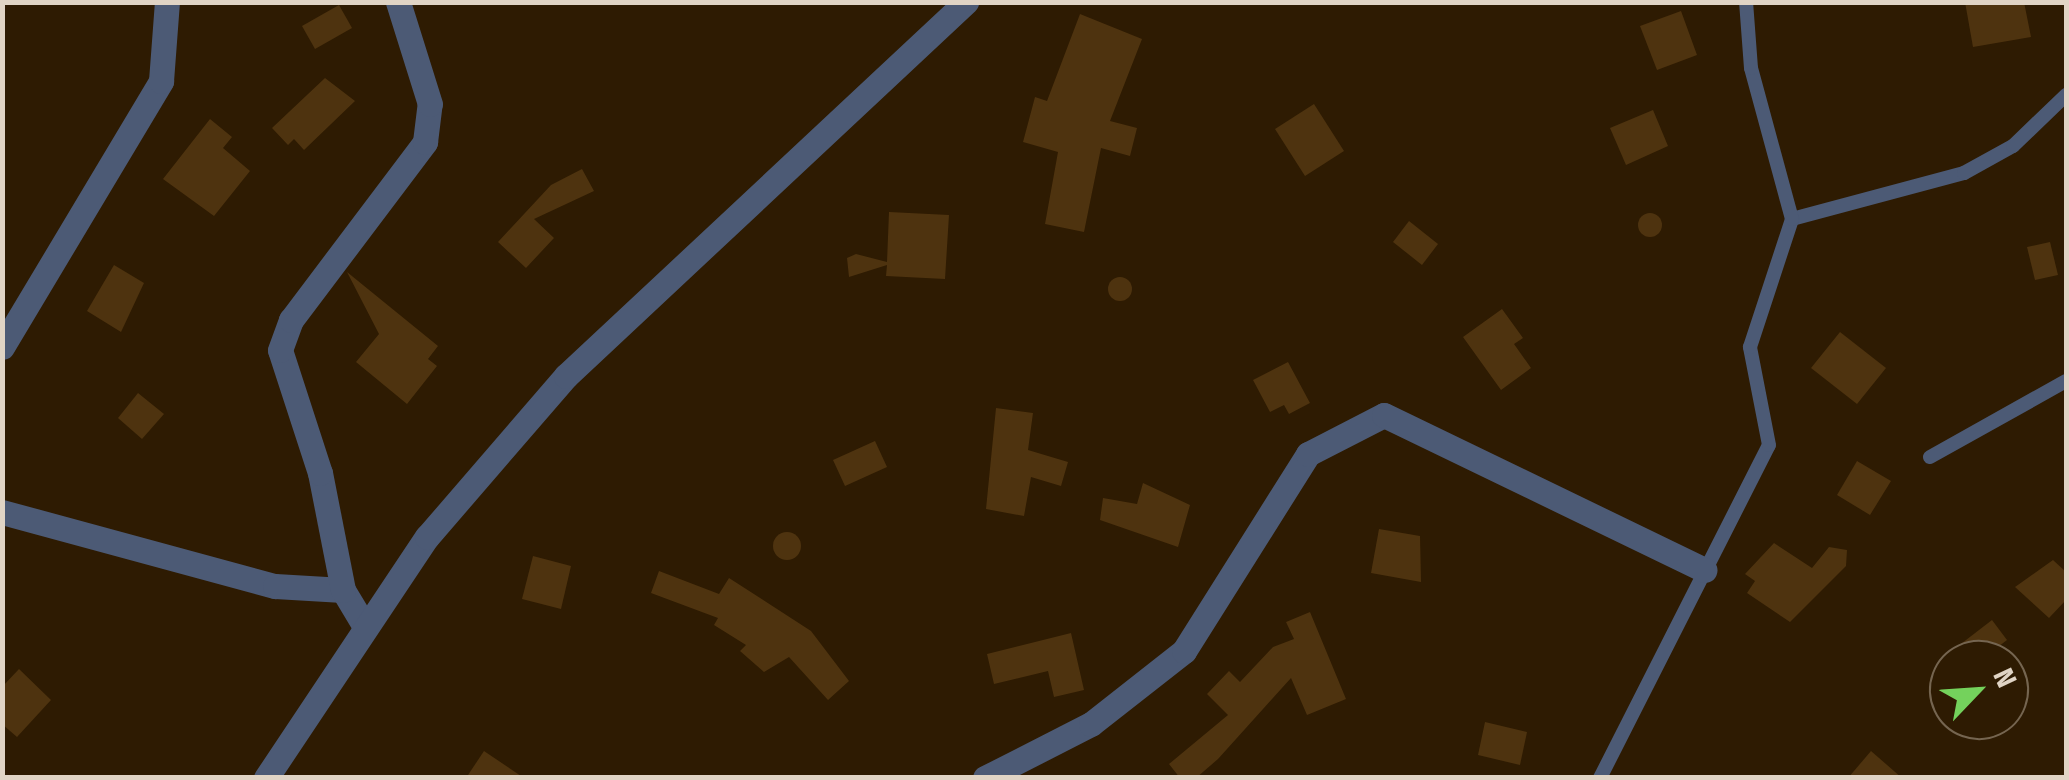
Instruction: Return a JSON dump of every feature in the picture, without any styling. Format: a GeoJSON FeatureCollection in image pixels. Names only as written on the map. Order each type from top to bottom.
{"type":"FeatureCollection","features":[{"type":"Feature","properties":{"kind":"street"},"geometry":{"type":"LineString","coordinates":[[2,347],[162,80],[167,2]]}},
{"type":"Feature","properties":{"kind":"street"},"geometry":{"type":"LineString","coordinates":[[364,625],[343,590],[320,473],[280,350],[291,320],[425,142],[430,104],[398,2]]}},
{"type":"Feature","properties":{"kind":"street"},"geometry":{"type":"LineString","coordinates":[[266,778],[364,625],[428,536],[566,376],[966,2]]}},
{"type":"Feature","properties":{"kind":"street"},"geometry":{"type":"LineString","coordinates":[[985,778],[1091,724],[1184,651],[1308,454],[1384,415],[1704,570]]}},
{"type":"Feature","properties":{"kind":"street"},"geometry":{"type":"LineString","coordinates":[[2,512],[275,586],[343,590]]}},
{"type":"Feature","properties":{"kind":"lane"},"geometry":{"type":"LineString","coordinates":[[1600,778],[1769,445],[1750,347],[1792,220],[1751,68],[1746,2]]}},
{"type":"Feature","properties":{"kind":"lane"},"geometry":{"type":"LineString","coordinates":[[1792,220],[1964,173],[2013,146],[2066,96]]}},
{"type":"Feature","properties":{"kind":"lane"},"geometry":{"type":"LineString","coordinates":[[1930,457],[2065,387]]}},
{"type":"Feature","properties":{"kind":"building"},"geometry":{"type":"Polygon","coordinates":[[[1965,2],[2024,2],[2031,37],[1973,47],[1965,2]]]}},
{"type":"Feature","properties":{"kind":"building"},"geometry":{"type":"Polygon","coordinates":[[[339,5],[352,28],[315,49],[302,26],[339,5]]]}},
{"type":"Feature","properties":{"kind":"building"},"geometry":{"type":"Polygon","coordinates":[[[1681,11],[1697,55],[1657,70],[1640,26],[1681,11]]]}},
{"type":"Feature","properties":{"kind":"building"},"geometry":{"type":"Polygon","coordinates":[[[1080,14],[1142,39],[1110,121],[1137,128],[1130,156],[1101,148],[1084,232],[1045,224],[1058,152],[1023,142],[1035,97],[1047,101],[1080,14]]]}},
{"type":"Feature","properties":{"kind":"building"},"geometry":{"type":"Polygon","coordinates":[[[325,78],[355,101],[304,150],[294,139],[288,145],[272,128],[325,78]]]}},
{"type":"Feature","properties":{"kind":"building"},"geometry":{"type":"Polygon","coordinates":[[[1314,104],[1344,151],[1305,176],[1275,129],[1314,104]]]}},
{"type":"Feature","properties":{"kind":"building"},"geometry":{"type":"Polygon","coordinates":[[[1653,110],[1668,146],[1626,165],[1610,128],[1653,110]]]}},
{"type":"Feature","properties":{"kind":"building"},"geometry":{"type":"Polygon","coordinates":[[[210,119],[232,137],[223,148],[250,171],[214,216],[163,179],[210,119]]]}},
{"type":"Feature","properties":{"kind":"building"},"geometry":{"type":"Polygon","coordinates":[[[582,169],[594,191],[534,219],[554,238],[526,268],[498,242],[551,185],[582,169]]]}},
{"type":"Feature","properties":{"kind":"building"},"geometry":{"type":"Polygon","coordinates":[[[889,212],[949,215],[945,279],[886,276],[887,265],[849,277],[847,258],[856,254],[887,262],[889,212]]]}},
{"type":"Feature","properties":{"kind":"building"},"geometry":{"type":"Polygon","coordinates":[[[1650,213],[1662,225],[1650,237],[1638,225],[1650,213]]]}},
{"type":"Feature","properties":{"kind":"building"},"geometry":{"type":"Polygon","coordinates":[[[1409,221],[1438,244],[1422,265],[1393,242],[1409,221]]]}},
{"type":"Feature","properties":{"kind":"building"},"geometry":{"type":"Polygon","coordinates":[[[2050,242],[2058,275],[2035,280],[2027,247],[2050,242]]]}},
{"type":"Feature","properties":{"kind":"building"},"geometry":{"type":"Polygon","coordinates":[[[114,265],[144,283],[121,332],[87,311],[114,265]]]}},
{"type":"Feature","properties":{"kind":"building"},"geometry":{"type":"Polygon","coordinates":[[[347,272],[438,346],[428,359],[437,366],[407,404],[356,362],[379,334],[347,272]]]}},
{"type":"Feature","properties":{"kind":"building"},"geometry":{"type":"Polygon","coordinates":[[[1120,277],[1129,280],[1129,298],[1120,301],[1111,298],[1108,289],[1111,280],[1120,277]]]}},
{"type":"Feature","properties":{"kind":"building"},"geometry":{"type":"Polygon","coordinates":[[[1502,309],[1523,338],[1514,344],[1531,368],[1501,390],[1463,337],[1502,309]]]}},
{"type":"Feature","properties":{"kind":"building"},"geometry":{"type":"Polygon","coordinates":[[[1840,332],[1886,368],[1857,404],[1811,368],[1840,332]]]}},
{"type":"Feature","properties":{"kind":"building"},"geometry":{"type":"Polygon","coordinates":[[[1288,362],[1310,403],[1289,414],[1284,405],[1270,412],[1253,380],[1288,362]]]}},
{"type":"Feature","properties":{"kind":"building"},"geometry":{"type":"Polygon","coordinates":[[[138,393],[164,414],[142,439],[118,418],[138,393]]]}},
{"type":"Feature","properties":{"kind":"building"},"geometry":{"type":"Polygon","coordinates":[[[996,408],[1033,413],[1028,450],[1068,462],[1061,486],[1031,477],[1024,516],[986,509],[996,408]]]}},
{"type":"Feature","properties":{"kind":"building"},"geometry":{"type":"Polygon","coordinates":[[[875,441],[887,467],[845,486],[833,460],[875,441]]]}},
{"type":"Feature","properties":{"kind":"building"},"geometry":{"type":"Polygon","coordinates":[[[1857,461],[1891,481],[1870,515],[1837,495],[1857,461]]]}},
{"type":"Feature","properties":{"kind":"building"},"geometry":{"type":"Polygon","coordinates":[[[1143,483],[1190,505],[1178,547],[1100,520],[1103,498],[1137,504],[1143,483]]]}},
{"type":"Feature","properties":{"kind":"building"},"geometry":{"type":"Polygon","coordinates":[[[1379,529],[1420,536],[1421,582],[1371,573],[1379,529]]]}},
{"type":"Feature","properties":{"kind":"building"},"geometry":{"type":"Polygon","coordinates":[[[787,532],[797,536],[801,546],[797,556],[787,560],[777,556],[773,546],[777,536],[787,532]]]}},
{"type":"Feature","properties":{"kind":"building"},"geometry":{"type":"Polygon","coordinates":[[[1774,543],[1812,568],[1829,547],[1847,550],[1846,566],[1790,622],[1747,593],[1755,581],[1745,574],[1774,543]]]}},
{"type":"Feature","properties":{"kind":"building"},"geometry":{"type":"Polygon","coordinates":[[[533,556],[571,566],[561,609],[522,599],[533,556]]]}},
{"type":"Feature","properties":{"kind":"building"},"geometry":{"type":"Polygon","coordinates":[[[2053,560],[2066,572],[2066,600],[2049,618],[2015,587],[2053,560]]]}},
{"type":"Feature","properties":{"kind":"building"},"geometry":{"type":"Polygon","coordinates":[[[659,571],[719,594],[729,578],[811,631],[849,681],[828,700],[789,657],[764,672],[740,651],[746,645],[714,625],[718,618],[651,593],[659,571]]]}},
{"type":"Feature","properties":{"kind":"building"},"geometry":{"type":"Polygon","coordinates":[[[1310,612],[1346,699],[1307,715],[1291,678],[1218,759],[1196,778],[1180,778],[1169,764],[1228,715],[1207,694],[1229,671],[1240,682],[1273,647],[1294,639],[1286,622],[1310,612]]]}},
{"type":"Feature","properties":{"kind":"building"},"geometry":{"type":"Polygon","coordinates":[[[1992,620],[2007,640],[1966,640],[1992,620]]]}},
{"type":"Feature","properties":{"kind":"building"},"geometry":{"type":"Polygon","coordinates":[[[1071,633],[1084,690],[1054,697],[1048,671],[994,684],[987,654],[1071,633]]]}},
{"type":"Feature","properties":{"kind":"building"},"geometry":{"type":"Polygon","coordinates":[[[19,669],[51,700],[17,737],[2,724],[2,687],[19,669]]]}},
{"type":"Feature","properties":{"kind":"building"},"geometry":{"type":"Polygon","coordinates":[[[1485,722],[1527,732],[1520,765],[1478,755],[1485,722]]]}},
{"type":"Feature","properties":{"kind":"building"},"geometry":{"type":"Polygon","coordinates":[[[484,751],[524,778],[466,778],[484,751]]]}},
{"type":"Feature","properties":{"kind":"building"},"geometry":{"type":"Polygon","coordinates":[[[1871,751],[1902,778],[1848,778],[1871,751]]]}}]}
